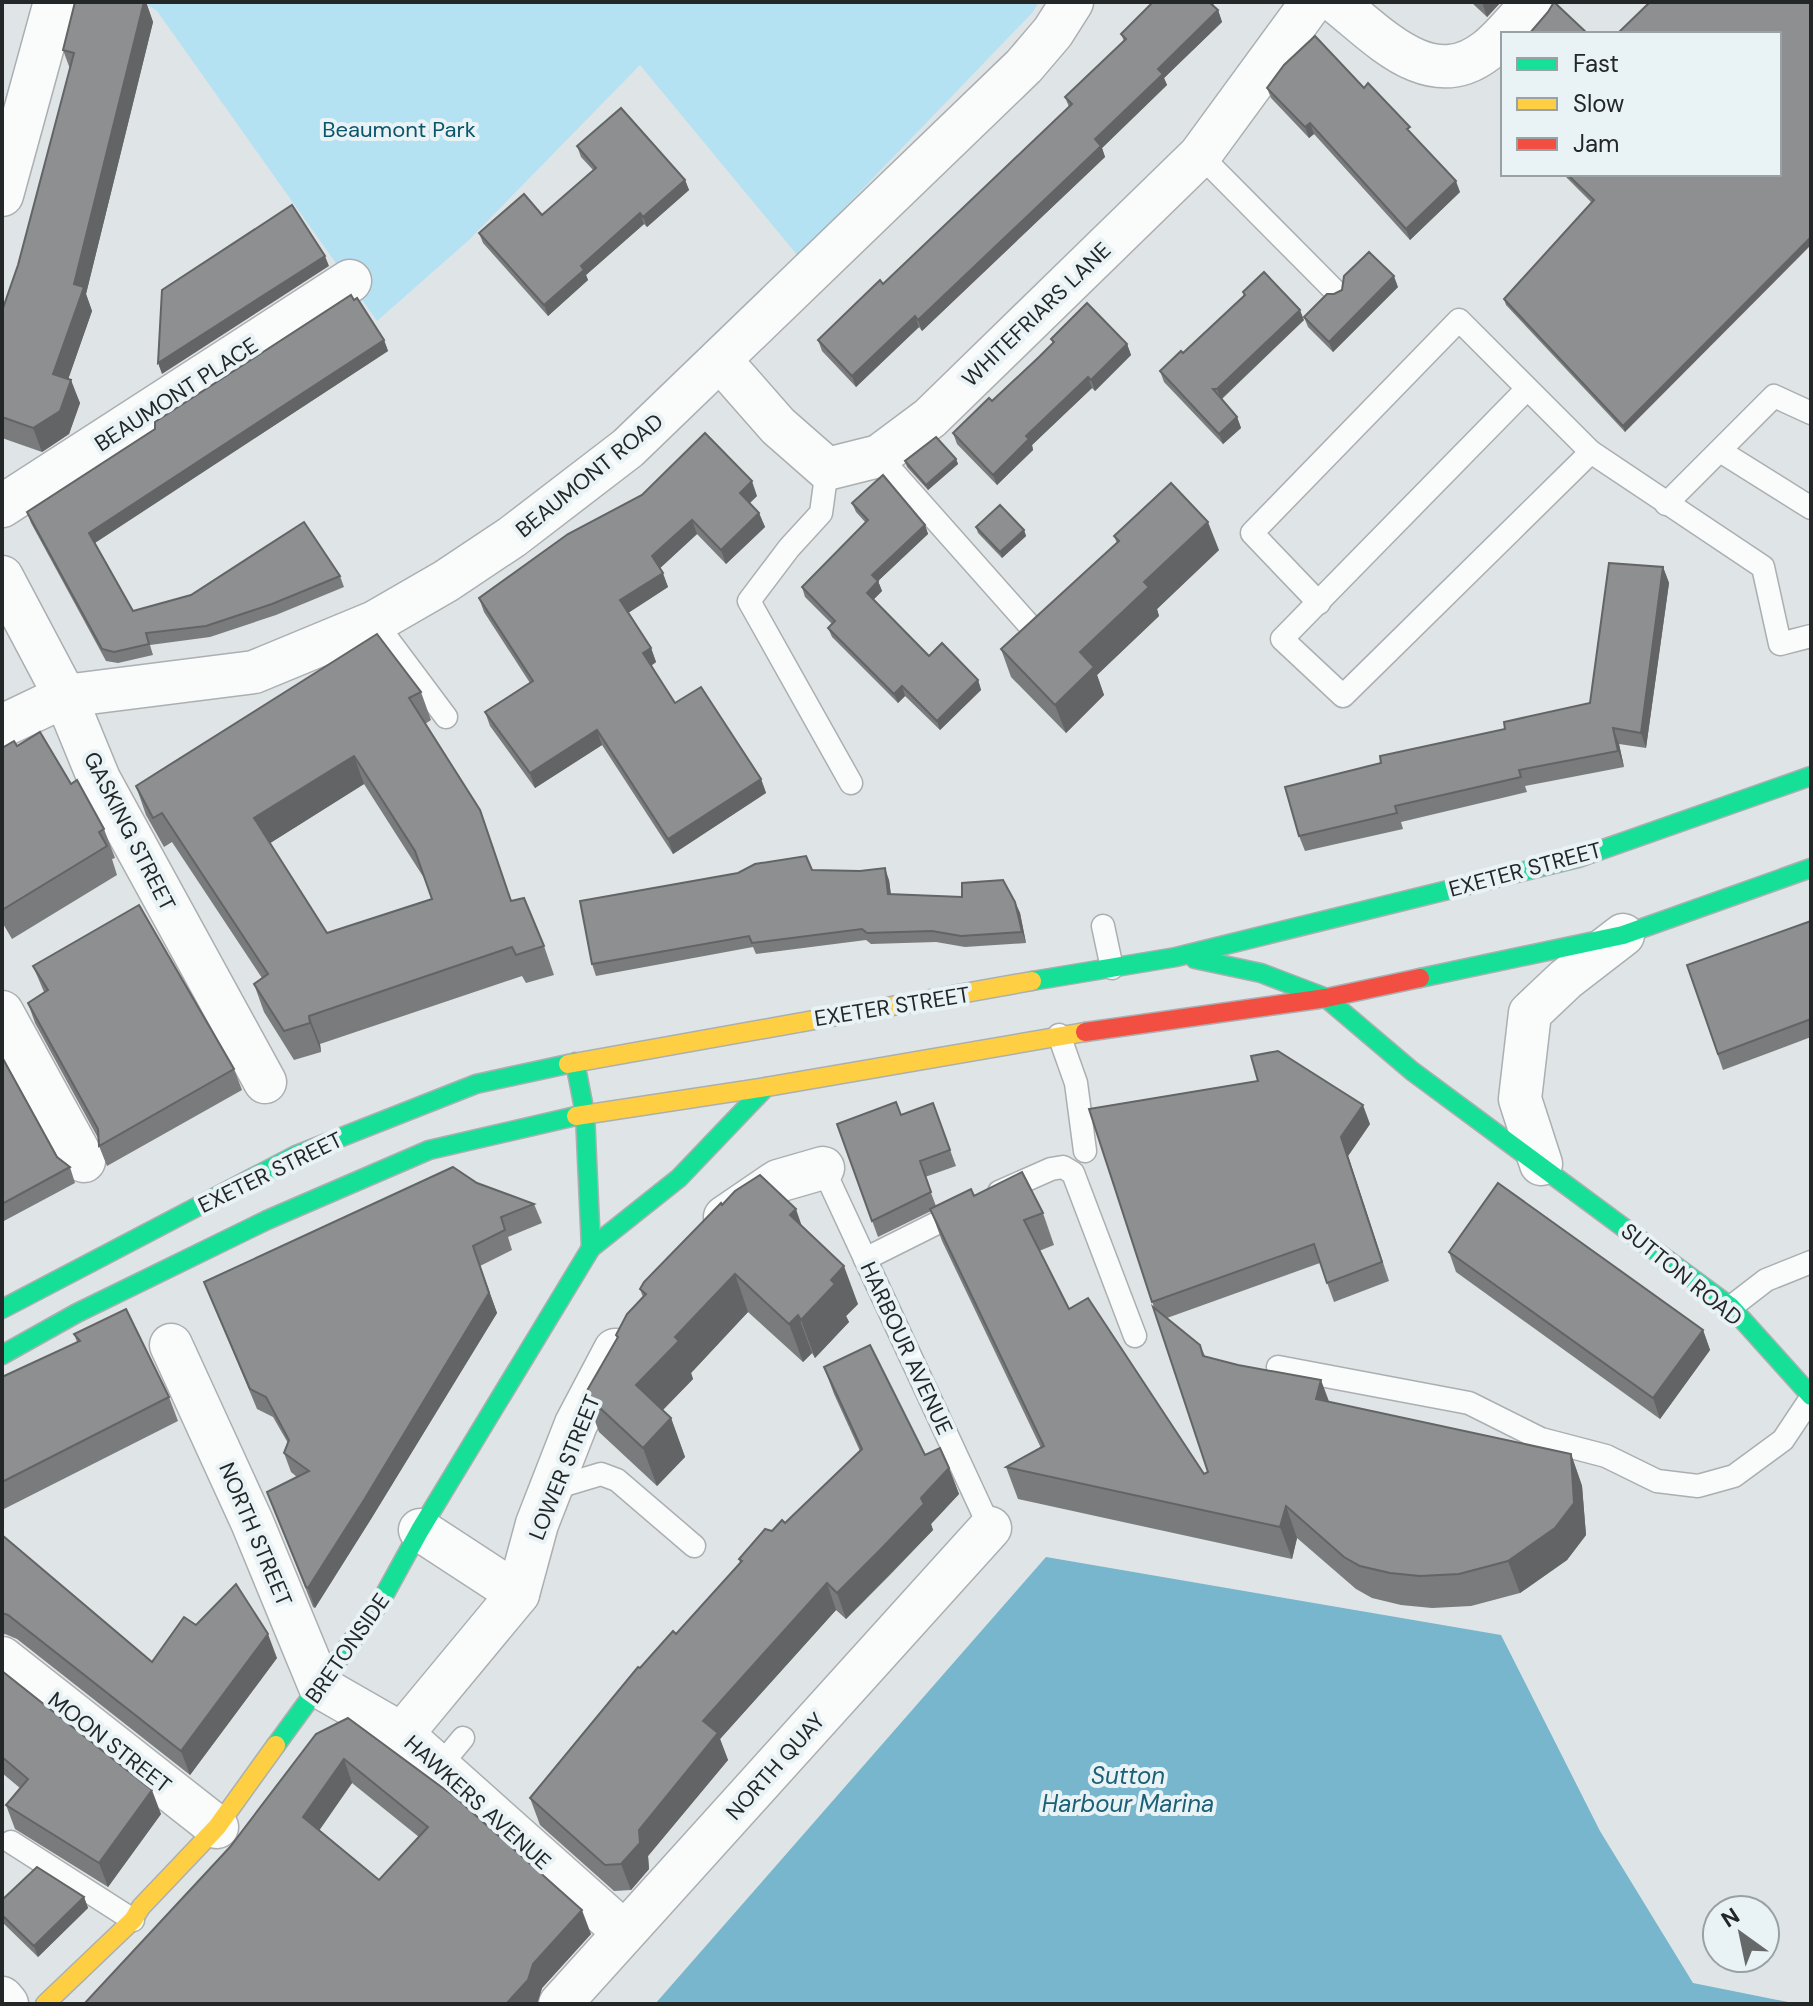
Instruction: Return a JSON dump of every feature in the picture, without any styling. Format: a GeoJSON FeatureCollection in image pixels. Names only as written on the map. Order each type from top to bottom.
{"type":"FeatureCollection","features":[{"type":"Feature","properties":{"kind":"main road","name":"EXETER STREET"},"geometry":{"type":"LineString","coordinates":[[2,1309],[296,1155],[476,1084],[575,1062],[794,1022],[1176,957],[1578,858],[1811,776]]}},
{"type":"Feature","properties":{"kind":"main road","name":"EXETER STREET"},"geometry":{"type":"LineString","coordinates":[[2,1355],[91,1306],[253,1226],[429,1150],[585,1114],[766,1087],[1059,1035],[1326,998],[1623,935],[1811,868]]}},
{"type":"Feature","properties":{"kind":"main road","name":"SUTTON ROAD"},"geometry":{"type":"LineString","coordinates":[[1176,957],[1228,963],[1281,978],[1326,998],[1412,1071],[1731,1307],[1811,1397]]}},
{"type":"Feature","properties":{"kind":"main road"},"geometry":{"type":"LineString","coordinates":[[575,1062],[585,1114],[591,1248]]}},
{"type":"Feature","properties":{"kind":"main road","name":"BRETONSIDE"},"geometry":{"type":"LineString","coordinates":[[45,2004],[133,1920],[141,1907],[217,1827],[320,1687],[381,1601],[420,1530],[591,1248],[679,1178],[766,1087]]}},
{"type":"Feature","properties":{"kind":"street"},"geometry":{"type":"LineString","coordinates":[[2,195],[55,2]]}},
{"type":"Feature","properties":{"kind":"street","name":"BEAUMONT ROAD"},"geometry":{"type":"LineString","coordinates":[[2,726],[65,696],[254,672],[375,622],[446,581],[524,529],[628,448],[720,360],[1024,66],[1053,32],[1072,2]]}},
{"type":"Feature","properties":{"kind":"street","name":"WHITEFRIARS LANE"},"geometry":{"type":"LineString","coordinates":[[827,469],[879,456],[930,418],[1200,155],[1312,2]]}},
{"type":"Feature","properties":{"kind":"street"},"geometry":{"type":"LineString","coordinates":[[1336,2],[1402,55],[1427,66],[1462,65],[1486,51],[1501,35]]}},
{"type":"Feature","properties":{"kind":"street"},"geometry":{"type":"LineString","coordinates":[[1504,32],[1533,2]]}},
{"type":"Feature","properties":{"kind":"street","name":"BEAUMONT PLACE"},"geometry":{"type":"LineString","coordinates":[[2,506],[350,281]]}},
{"type":"Feature","properties":{"kind":"street"},"geometry":{"type":"LineString","coordinates":[[720,360],[778,426],[827,469]]}},
{"type":"Feature","properties":{"kind":"street","name":"GASKING STREET"},"geometry":{"type":"LineString","coordinates":[[2,577],[65,696],[99,779],[265,1082]]}},
{"type":"Feature","properties":{"kind":"street"},"geometry":{"type":"LineString","coordinates":[[1541,1164],[1520,1099],[1530,1013],[1566,979],[1623,935]]}},
{"type":"Feature","properties":{"kind":"street"},"geometry":{"type":"LineString","coordinates":[[2,1012],[84,1161]]}},
{"type":"Feature","properties":{"kind":"street"},"geometry":{"type":"LineString","coordinates":[[703,1239],[724,1217],[778,1181],[823,1168]]}},
{"type":"Feature","properties":{"kind":"street","name":"LOWER STREET"},"geometry":{"type":"LineString","coordinates":[[402,1734],[518,1594],[537,1524],[576,1424],[631,1319]]}},
{"type":"Feature","properties":{"kind":"street","name":"NORTH STREET"},"geometry":{"type":"LineString","coordinates":[[174,1343],[188,1383],[252,1522],[320,1687]]}},
{"type":"Feature","properties":{"kind":"street","name":"NORTH QUAY"},"geometry":{"type":"LineString","coordinates":[[560,2004],[990,1528]]}},
{"type":"Feature","properties":{"kind":"street"},"geometry":{"type":"LineString","coordinates":[[420,1530],[518,1594]]}},
{"type":"Feature","properties":{"kind":"street","name":"MOON STREET"},"geometry":{"type":"LineString","coordinates":[[2,1658],[217,1827]]}},
{"type":"Feature","properties":{"kind":"street","name":"HAWKERS AVENUE"},"geometry":{"type":"LineString","coordinates":[[320,1687],[402,1734],[451,1752],[624,1932]]}},
{"type":"Feature","properties":{"kind":"street"},"geometry":{"type":"LineString","coordinates":[[2,1998],[7,2004]]}},
{"type":"Feature","properties":{"kind":"lane"},"geometry":{"type":"LineString","coordinates":[[1200,155],[1335,291]]}},
{"type":"Feature","properties":{"kind":"lane"},"geometry":{"type":"LineString","coordinates":[[1319,603],[1252,533],[1459,320],[1591,452],[1763,567],[1780,644],[1811,636]]}},
{"type":"Feature","properties":{"kind":"lane"},"geometry":{"type":"LineString","coordinates":[[1526,390],[1282,639],[1343,696],[1591,452]]}},
{"type":"Feature","properties":{"kind":"lane"},"geometry":{"type":"LineString","coordinates":[[1666,504],[1774,396],[1811,413]]}},
{"type":"Feature","properties":{"kind":"lane"},"geometry":{"type":"LineString","coordinates":[[1720,451],[1811,508]]}},
{"type":"Feature","properties":{"kind":"lane"},"geometry":{"type":"LineString","coordinates":[[879,456],[1030,626]]}},
{"type":"Feature","properties":{"kind":"lane"},"geometry":{"type":"LineString","coordinates":[[827,469],[821,513],[789,548],[749,601],[851,783]]}},
{"type":"Feature","properties":{"kind":"lane"},"geometry":{"type":"LineString","coordinates":[[375,622],[446,717]]}},
{"type":"Feature","properties":{"kind":"lane"},"geometry":{"type":"LineString","coordinates":[[1103,926],[1112,968]]}},
{"type":"Feature","properties":{"kind":"lane"},"geometry":{"type":"LineString","coordinates":[[1059,1035],[1076,1083],[1085,1151]]}},
{"type":"Feature","properties":{"kind":"lane"},"geometry":{"type":"LineString","coordinates":[[865,1259],[1007,1188],[1063,1167],[1073,1173],[1135,1336]]}},
{"type":"Feature","properties":{"kind":"lane","name":"HARBOUR AVENUE"},"geometry":{"type":"LineString","coordinates":[[823,1168],[990,1528]]}},
{"type":"Feature","properties":{"kind":"lane"},"geometry":{"type":"LineString","coordinates":[[1731,1307],[1766,1280],[1811,1262]]}},
{"type":"Feature","properties":{"kind":"lane"},"geometry":{"type":"LineString","coordinates":[[1278,1367],[1469,1403],[1541,1439],[1606,1456],[1657,1481],[1698,1486],[1734,1476],[1783,1440],[1811,1397]]}},
{"type":"Feature","properties":{"kind":"lane"},"geometry":{"type":"LineString","coordinates":[[551,1489],[601,1474],[617,1480],[694,1546]]}},
{"type":"Feature","properties":{"kind":"lane"},"geometry":{"type":"LineString","coordinates":[[11,1842],[133,1920]]}},
{"type":"Feature","properties":{"kind":"green space","name":"Beaumont Park"},"geometry":{"type":"Polygon","coordinates":[[[143,2],[1039,2],[1033,12],[798,256],[640,65],[469,240],[377,321],[157,11],[143,2]]]}},
{"type":"Feature","properties":{"kind":"water","name":"Sutton Harbour Marina"},"geometry":{"type":"Polygon","coordinates":[[[1046,1557],[1501,1635],[1600,1831],[1693,1983],[1798,2004],[655,2004],[1046,1557]]]}},
{"type":"Feature","properties":{"kind":"building"},"geometry":{"type":"Polygon","coordinates":[[[75,2],[144,2],[74,284],[84,287],[53,374],[71,380],[60,411],[33,428],[2,417],[2,311],[18,265],[74,53],[63,50],[75,2]]]}},
{"type":"Feature","properties":{"kind":"building"},"geometry":{"type":"Polygon","coordinates":[[[1153,2],[1209,2],[1218,10],[1158,69],[1163,74],[1095,139],[1101,146],[918,320],[915,316],[852,376],[818,340],[880,280],[883,284],[1072,104],[1065,97],[1126,39],[1121,34],[1153,2]]]}},
{"type":"Feature","properties":{"kind":"building"},"geometry":{"type":"Polygon","coordinates":[[[1554,2],[1586,32],[1531,32],[1554,2]]]}},
{"type":"Feature","properties":{"kind":"building"},"geometry":{"type":"Polygon","coordinates":[[[1650,2],[1811,2],[1811,237],[1623,426],[1504,299],[1594,200],[1569,176],[1781,176],[1781,32],[1619,32],[1650,2]]]}},
{"type":"Feature","properties":{"kind":"building"},"geometry":{"type":"Polygon","coordinates":[[[1315,36],[1364,88],[1368,83],[1456,181],[1406,229],[1310,123],[1305,127],[1267,88],[1284,65],[1315,36]]]}},
{"type":"Feature","properties":{"kind":"building"},"geometry":{"type":"Polygon","coordinates":[[[621,108],[685,180],[643,217],[640,213],[581,266],[584,270],[544,305],[479,233],[524,194],[542,215],[596,168],[577,146],[621,108]]]}},
{"type":"Feature","properties":{"kind":"building"},"geometry":{"type":"Polygon","coordinates":[[[292,205],[325,256],[158,363],[162,290],[292,205]]]}},
{"type":"Feature","properties":{"kind":"building"},"geometry":{"type":"Polygon","coordinates":[[[1369,252],[1394,276],[1329,342],[1304,317],[1327,294],[1342,290],[1344,276],[1369,252]]]}},
{"type":"Feature","properties":{"kind":"building"},"geometry":{"type":"Polygon","coordinates":[[[1264,272],[1300,310],[1217,389],[1213,389],[1237,417],[1219,434],[1160,371],[1245,295],[1243,292],[1264,272]]]}},
{"type":"Feature","properties":{"kind":"building"},"geometry":{"type":"Polygon","coordinates":[[[351,295],[354,300],[357,298],[384,340],[89,533],[133,611],[191,595],[304,522],[340,576],[272,604],[206,626],[146,633],[149,644],[114,652],[102,649],[27,512],[155,429],[155,422],[351,295]]]}},
{"type":"Feature","properties":{"kind":"building"},"geometry":{"type":"Polygon","coordinates":[[[1087,303],[1127,344],[1026,436],[1029,439],[993,475],[953,433],[1039,357],[1054,342],[1051,339],[1087,303]]]}},
{"type":"Feature","properties":{"kind":"building"},"geometry":{"type":"Polygon","coordinates":[[[705,433],[752,481],[740,493],[759,513],[721,550],[692,520],[652,556],[663,573],[620,600],[651,648],[643,653],[675,703],[701,687],[761,779],[668,839],[597,730],[530,773],[485,712],[533,681],[479,598],[568,534],[642,495],[705,433]]]}},
{"type":"Feature","properties":{"kind":"building"},"geometry":{"type":"Polygon","coordinates":[[[936,437],[956,459],[926,485],[905,461],[936,437]]]}},
{"type":"Feature","properties":{"kind":"building"},"geometry":{"type":"Polygon","coordinates":[[[883,475],[925,525],[872,575],[878,581],[867,593],[929,656],[942,643],[978,680],[937,721],[902,686],[894,694],[828,628],[835,621],[802,587],[868,520],[852,503],[883,475]]]}},
{"type":"Feature","properties":{"kind":"building"},"geometry":{"type":"Polygon","coordinates":[[[1171,483],[1208,522],[1144,582],[1149,587],[1080,652],[1094,667],[1055,705],[1001,649],[1119,541],[1114,536],[1171,483]]]}},
{"type":"Feature","properties":{"kind":"building"},"geometry":{"type":"Polygon","coordinates":[[[1000,505],[1024,530],[1000,552],[976,527],[1000,505]]]}},
{"type":"Feature","properties":{"kind":"building"},"geometry":{"type":"Polygon","coordinates":[[[1609,563],[1663,567],[1641,733],[1613,728],[1618,751],[1519,770],[1521,777],[1395,806],[1397,813],[1299,836],[1285,787],[1381,763],[1380,756],[1505,729],[1504,722],[1590,703],[1609,563]]]}},
{"type":"Feature","properties":{"kind":"building"},"geometry":{"type":"Polygon","coordinates":[[[377,634],[421,692],[409,698],[480,810],[511,901],[524,898],[544,946],[516,955],[512,947],[309,1016],[310,1023],[284,1031],[254,984],[268,974],[162,813],[153,818],[136,786],[377,634]],[[354,756],[254,818],[327,933],[432,899],[415,851],[354,756]]]}},
{"type":"Feature","properties":{"kind":"building"},"geometry":{"type":"Polygon","coordinates":[[[40,732],[71,784],[77,780],[104,829],[99,832],[107,846],[2,910],[2,748],[14,741],[17,746],[40,732]]]}},
{"type":"Feature","properties":{"kind":"building"},"geometry":{"type":"Polygon","coordinates":[[[806,856],[812,870],[885,868],[888,894],[962,897],[962,883],[1003,880],[1015,902],[1022,932],[961,936],[932,931],[867,933],[862,929],[752,943],[749,936],[592,964],[580,901],[738,873],[755,864],[806,856]]]}},
{"type":"Feature","properties":{"kind":"building"},"geometry":{"type":"Polygon","coordinates":[[[139,905],[234,1069],[99,1146],[98,1129],[28,1003],[48,990],[33,966],[139,905]]]}},
{"type":"Feature","properties":{"kind":"building"},"geometry":{"type":"Polygon","coordinates":[[[1811,921],[1811,1019],[1718,1054],[1687,965],[1811,921]]]}},
{"type":"Feature","properties":{"kind":"building"},"geometry":{"type":"Polygon","coordinates":[[[1278,1051],[1363,1105],[1341,1137],[1382,1262],[1327,1283],[1314,1244],[1152,1302],[1089,1109],[1258,1081],[1251,1056],[1278,1051]]]}},
{"type":"Feature","properties":{"kind":"building"},"geometry":{"type":"Polygon","coordinates":[[[2,1057],[57,1157],[70,1167],[2,1204],[2,1057]]]}},
{"type":"Feature","properties":{"kind":"building"},"geometry":{"type":"Polygon","coordinates":[[[896,1102],[901,1115],[933,1103],[950,1150],[920,1161],[931,1192],[872,1221],[837,1124],[896,1102]]]}},
{"type":"Feature","properties":{"kind":"building"},"geometry":{"type":"Polygon","coordinates":[[[453,1167],[477,1183],[534,1204],[501,1217],[505,1230],[473,1246],[489,1293],[308,1588],[267,1492],[309,1471],[284,1453],[289,1440],[266,1397],[250,1389],[204,1282],[453,1167]]]}},
{"type":"Feature","properties":{"kind":"building"},"geometry":{"type":"Polygon","coordinates":[[[1022,1172],[1043,1213],[1024,1220],[1069,1309],[1088,1298],[1204,1474],[1208,1472],[1153,1307],[1200,1345],[1203,1356],[1321,1380],[1316,1399],[1571,1454],[1574,1503],[1555,1528],[1508,1561],[1459,1574],[1420,1576],[1360,1566],[1344,1557],[1286,1506],[1280,1527],[1006,1467],[1044,1446],[930,1209],[971,1189],[974,1196],[1022,1172]]]}},
{"type":"Feature","properties":{"kind":"building"},"geometry":{"type":"Polygon","coordinates":[[[760,1175],[796,1209],[790,1215],[844,1266],[831,1280],[835,1284],[801,1320],[798,1315],[789,1324],[735,1274],[675,1337],[679,1341],[636,1385],[671,1418],[643,1448],[585,1394],[618,1337],[616,1335],[627,1314],[646,1294],[640,1289],[644,1282],[721,1203],[760,1175]]]}},
{"type":"Feature","properties":{"kind":"building"},"geometry":{"type":"Polygon","coordinates":[[[1498,1183],[1703,1330],[1653,1398],[1449,1252],[1498,1183]]]}},
{"type":"Feature","properties":{"kind":"building"},"geometry":{"type":"Polygon","coordinates":[[[126,1309],[169,1397],[2,1482],[2,1377],[80,1341],[74,1334],[126,1309]]]}},
{"type":"Feature","properties":{"kind":"building"},"geometry":{"type":"Polygon","coordinates":[[[870,1345],[925,1455],[940,1448],[949,1468],[921,1498],[924,1504],[880,1550],[837,1593],[827,1583],[703,1721],[718,1733],[639,1830],[640,1843],[621,1864],[605,1865],[530,1798],[638,1667],[673,1631],[676,1634],[742,1561],[739,1559],[765,1529],[772,1531],[782,1520],[785,1523],[862,1449],[824,1367],[870,1345]]]}},
{"type":"Feature","properties":{"kind":"building"},"geometry":{"type":"Polygon","coordinates":[[[2,1535],[152,1662],[184,1617],[196,1625],[236,1584],[268,1634],[181,1751],[2,1613],[2,1535]]]}},
{"type":"Feature","properties":{"kind":"building"},"geometry":{"type":"Polygon","coordinates":[[[2,1671],[152,1790],[99,1863],[6,1805],[28,1779],[2,1757],[2,1671]]]}},
{"type":"Feature","properties":{"kind":"building"},"geometry":{"type":"Polygon","coordinates":[[[348,1718],[455,1797],[582,1910],[533,1964],[528,1980],[506,2004],[84,2004],[230,1847],[316,1734],[348,1718]],[[344,1759],[303,1817],[379,1880],[428,1827],[344,1759]]]}},
{"type":"Feature","properties":{"kind":"building"},"geometry":{"type":"Polygon","coordinates":[[[37,1867],[84,1897],[34,1946],[2,1915],[2,1900],[37,1867]]]}},
{"type":"Feature","properties":{"kind":"traffic: fast"},"geometry":{"type":"LineString","coordinates":[[1032,981],[1176,957],[1578,858],[1811,776]]}},
{"type":"Feature","properties":{"kind":"traffic: fast"},"geometry":{"type":"LineString","coordinates":[[1420,978],[1623,935],[1811,868]]}},
{"type":"Feature","properties":{"kind":"traffic: fast"},"geometry":{"type":"LineString","coordinates":[[1195,959],[1261,973],[1324,997]]}},
{"type":"Feature","properties":{"kind":"traffic: fast"},"geometry":{"type":"LineString","coordinates":[[1326,998],[1412,1071],[1731,1307],[1811,1396]]}},
{"type":"Feature","properties":{"kind":"traffic: fast"},"geometry":{"type":"LineString","coordinates":[[575,1062],[585,1114],[591,1248]]}},
{"type":"Feature","properties":{"kind":"traffic: fast"},"geometry":{"type":"LineString","coordinates":[[2,1309],[296,1155],[476,1084],[568,1064]]}},
{"type":"Feature","properties":{"kind":"traffic: fast"},"geometry":{"type":"LineString","coordinates":[[276,1745],[381,1601],[420,1530],[591,1248],[679,1178],[766,1087]]}},
{"type":"Feature","properties":{"kind":"traffic: fast"},"geometry":{"type":"LineString","coordinates":[[2,1355],[77,1313],[267,1220],[429,1150],[576,1116]]}},
{"type":"Feature","properties":{"kind":"traffic: slow"},"geometry":{"type":"LineString","coordinates":[[568,1064],[1032,981]]}},
{"type":"Feature","properties":{"kind":"traffic: slow"},"geometry":{"type":"LineString","coordinates":[[576,1116],[1085,1032]]}},
{"type":"Feature","properties":{"kind":"traffic: slow"},"geometry":{"type":"LineString","coordinates":[[45,2004],[133,1920],[141,1907],[217,1827],[276,1745]]}},
{"type":"Feature","properties":{"kind":"traffic: jam"},"geometry":{"type":"LineString","coordinates":[[1085,1032],[1326,998],[1420,978]]}}]}
